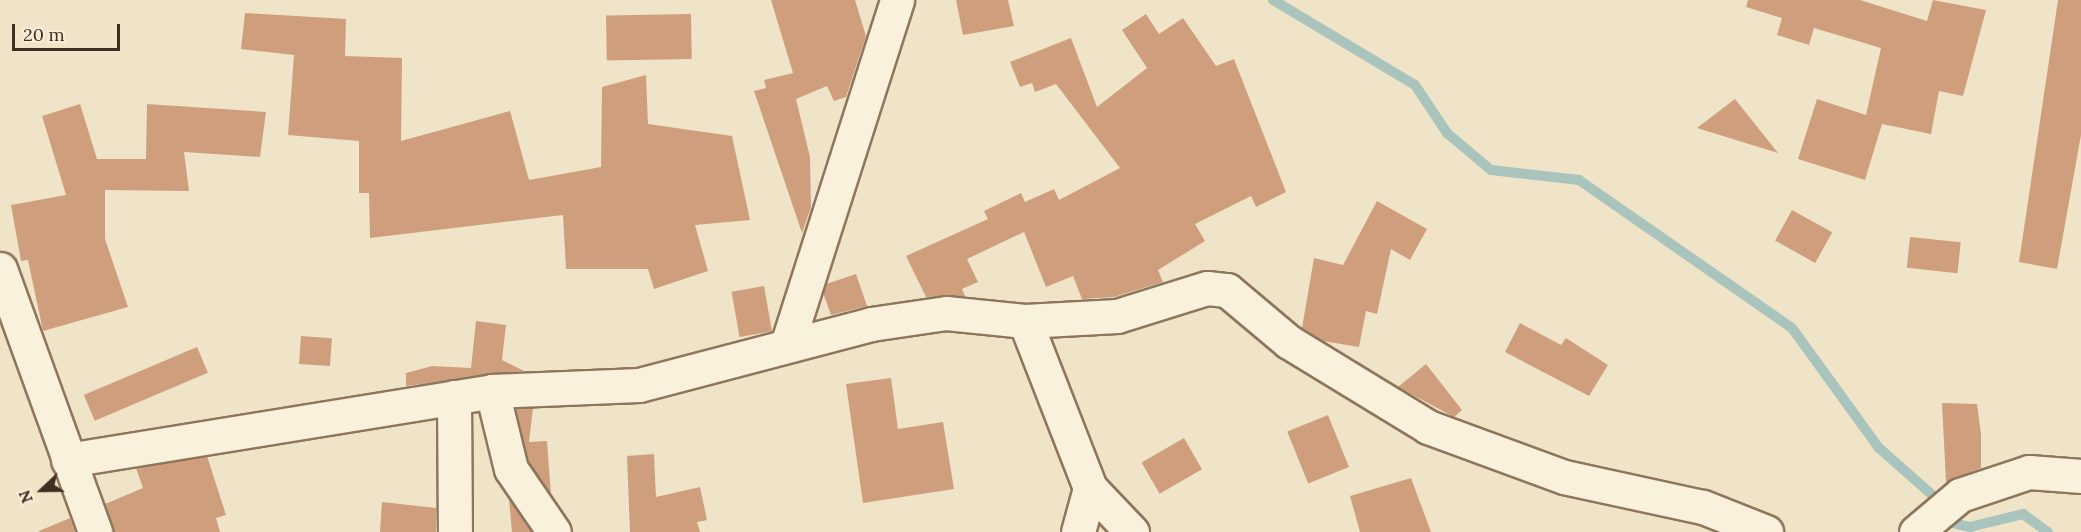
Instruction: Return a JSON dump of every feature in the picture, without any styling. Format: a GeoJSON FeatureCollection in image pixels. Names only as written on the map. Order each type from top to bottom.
{"type":"FeatureCollection","features":[{"type":"Feature","properties":{"kind":"street"},"geometry":{"type":"LineString","coordinates":[[787,345],[897,0]]}},
{"type":"Feature","properties":{"kind":"street"},"geometry":{"type":"LineString","coordinates":[[0,269],[95,532]]}},
{"type":"Feature","properties":{"kind":"street"},"geometry":{"type":"LineString","coordinates":[[68,460],[492,391],[626,387],[762,357],[787,345],[946,313],[1025,321],[1117,316],[1207,288],[1227,290],[1288,342],[1428,427],[1564,477],[1703,507],[1766,532]]}},
{"type":"Feature","properties":{"kind":"street"},"geometry":{"type":"LineString","coordinates":[[1025,321],[1090,488],[1132,532]]}},
{"type":"Feature","properties":{"kind":"street"},"geometry":{"type":"LineString","coordinates":[[492,391],[511,470],[554,532]]}},
{"type":"Feature","properties":{"kind":"street"},"geometry":{"type":"LineString","coordinates":[[454,397],[455,532]]}},
{"type":"Feature","properties":{"kind":"street"},"geometry":{"type":"LineString","coordinates":[[1919,531],[1960,495],[2029,472],[2081,476]]}},
{"type":"Feature","properties":{"kind":"street"},"geometry":{"type":"LineString","coordinates":[[1078,532],[1090,488]]}},
{"type":"Feature","properties":{"kind":"building"},"geometry":{"type":"Polygon","coordinates":[[[771,0],[855,0],[866,36],[846,97],[834,101],[827,86],[796,99],[810,157],[811,207],[802,233],[754,91],[766,88],[764,80],[793,73],[771,0]]]}},
{"type":"Feature","properties":{"kind":"building"},"geometry":{"type":"Polygon","coordinates":[[[956,0],[1008,0],[1014,26],[963,35],[956,0]]]}},
{"type":"Feature","properties":{"kind":"building"},"geometry":{"type":"Polygon","coordinates":[[[1748,0],[1860,0],[1927,21],[1933,0],[1986,10],[1963,96],[1939,91],[1931,134],[1882,124],[1865,180],[1798,159],[1817,99],[1866,115],[1881,48],[1814,28],[1809,45],[1777,35],[1782,18],[1746,7],[1748,0]]]}},
{"type":"Feature","properties":{"kind":"building"},"geometry":{"type":"Polygon","coordinates":[[[2058,0],[2081,0],[2081,135],[2057,269],[2019,262],[2058,0]]]}},
{"type":"Feature","properties":{"kind":"building"},"geometry":{"type":"Polygon","coordinates":[[[245,13],[346,19],[345,56],[402,58],[401,141],[510,111],[529,180],[601,167],[602,87],[646,75],[648,124],[732,136],[750,220],[695,225],[708,271],[654,289],[648,269],[566,269],[563,215],[370,238],[369,193],[359,193],[359,141],[288,135],[294,55],[241,49],[245,13]]]}},
{"type":"Feature","properties":{"kind":"building"},"geometry":{"type":"Polygon","coordinates":[[[691,14],[692,59],[607,60],[606,15],[691,14]]]}},
{"type":"Feature","properties":{"kind":"building"},"geometry":{"type":"Polygon","coordinates":[[[1146,14],[1159,34],[1183,18],[1216,66],[1234,59],[1286,192],[1256,207],[1251,196],[1195,224],[1205,241],[1158,270],[1163,282],[1114,297],[1082,299],[1073,276],[1046,287],[1024,232],[967,259],[978,282],[962,289],[965,296],[926,297],[906,256],[988,219],[984,211],[1021,193],[1025,202],[1054,189],[1059,200],[1120,168],[1056,84],[1035,92],[1032,83],[1020,87],[1010,62],[1071,38],[1097,107],[1147,68],[1122,30],[1146,14]]]}},
{"type":"Feature","properties":{"kind":"building"},"geometry":{"type":"Polygon","coordinates":[[[1735,99],[1778,153],[1697,128],[1735,99]]]}},
{"type":"Feature","properties":{"kind":"building"},"geometry":{"type":"Polygon","coordinates":[[[80,104],[97,159],[146,159],[147,104],[266,112],[260,157],[184,152],[189,191],[105,190],[105,239],[128,307],[43,331],[28,260],[21,261],[11,205],[66,195],[42,116],[80,104]]]}},
{"type":"Feature","properties":{"kind":"building"},"geometry":{"type":"Polygon","coordinates":[[[1377,201],[1427,229],[1410,260],[1391,249],[1377,314],[1366,311],[1359,347],[1323,341],[1302,328],[1314,258],[1343,265],[1377,201]]]}},
{"type":"Feature","properties":{"kind":"building"},"geometry":{"type":"Polygon","coordinates":[[[1792,210],[1832,232],[1815,263],[1775,241],[1792,210]]]}},
{"type":"Feature","properties":{"kind":"building"},"geometry":{"type":"Polygon","coordinates":[[[1910,237],[1961,242],[1957,273],[1907,268],[1910,237]]]}},
{"type":"Feature","properties":{"kind":"building"},"geometry":{"type":"Polygon","coordinates":[[[856,274],[867,306],[831,315],[823,293],[826,284],[856,274]]]}},
{"type":"Feature","properties":{"kind":"building"},"geometry":{"type":"Polygon","coordinates":[[[764,286],[772,331],[739,337],[732,292],[764,286]]]}},
{"type":"Feature","properties":{"kind":"building"},"geometry":{"type":"Polygon","coordinates":[[[476,321],[506,325],[502,360],[524,371],[406,386],[406,373],[432,366],[471,368],[476,321]]]}},
{"type":"Feature","properties":{"kind":"building"},"geometry":{"type":"Polygon","coordinates":[[[1520,323],[1561,345],[1566,338],[1608,365],[1589,396],[1505,352],[1520,323]]]}},
{"type":"Feature","properties":{"kind":"building"},"geometry":{"type":"Polygon","coordinates":[[[301,336],[332,338],[330,366],[299,364],[301,336]]]}},
{"type":"Feature","properties":{"kind":"building"},"geometry":{"type":"Polygon","coordinates":[[[197,347],[208,373],[95,421],[84,395],[197,347]]]}},
{"type":"Feature","properties":{"kind":"building"},"geometry":{"type":"Polygon","coordinates":[[[1426,364],[1462,410],[1454,417],[1398,387],[1426,364]]]}},
{"type":"Feature","properties":{"kind":"building"},"geometry":{"type":"Polygon","coordinates":[[[891,378],[898,429],[943,422],[954,489],[863,503],[846,384],[891,378]]]}},
{"type":"Feature","properties":{"kind":"building"},"geometry":{"type":"Polygon","coordinates":[[[1942,403],[1977,404],[1981,434],[1981,468],[1946,482],[1942,403]]]}},
{"type":"Feature","properties":{"kind":"building"},"geometry":{"type":"Polygon","coordinates":[[[533,408],[529,442],[547,441],[551,495],[528,461],[516,409],[533,408]]]}},
{"type":"Feature","properties":{"kind":"building"},"geometry":{"type":"Polygon","coordinates":[[[1328,415],[1349,467],[1308,483],[1287,431],[1328,415]]]}},
{"type":"Feature","properties":{"kind":"building"},"geometry":{"type":"Polygon","coordinates":[[[1184,438],[1202,469],[1160,494],[1142,462],[1184,438]]]}},
{"type":"Feature","properties":{"kind":"building"},"geometry":{"type":"Polygon","coordinates":[[[654,454],[656,497],[700,487],[707,520],[697,522],[700,532],[630,532],[627,456],[654,454]]]}},
{"type":"Feature","properties":{"kind":"building"},"geometry":{"type":"Polygon","coordinates":[[[207,456],[226,515],[216,518],[220,532],[113,532],[105,504],[143,488],[136,468],[207,456]]]}},
{"type":"Feature","properties":{"kind":"building"},"geometry":{"type":"Polygon","coordinates":[[[1411,478],[1431,532],[1360,532],[1350,496],[1411,478]]]}},
{"type":"Feature","properties":{"kind":"building"},"geometry":{"type":"Polygon","coordinates":[[[509,499],[531,532],[512,532],[509,499]]]}},
{"type":"Feature","properties":{"kind":"building"},"geometry":{"type":"Polygon","coordinates":[[[382,502],[436,508],[436,532],[380,532],[382,502]]]}},
{"type":"Feature","properties":{"kind":"building"},"geometry":{"type":"Polygon","coordinates":[[[70,518],[75,532],[39,532],[39,531],[70,518]]]}},
{"type":"Feature","properties":{"kind":"waterway"},"geometry":{"type":"LineString","coordinates":[[1273,0],[1415,85],[1447,133],[1491,170],[1579,180],[1792,328],[1879,448],[1938,500]]}},
{"type":"Feature","properties":{"kind":"waterway"},"geometry":{"type":"LineString","coordinates":[[1948,522],[1970,527],[2023,514],[2048,532]]}}]}
